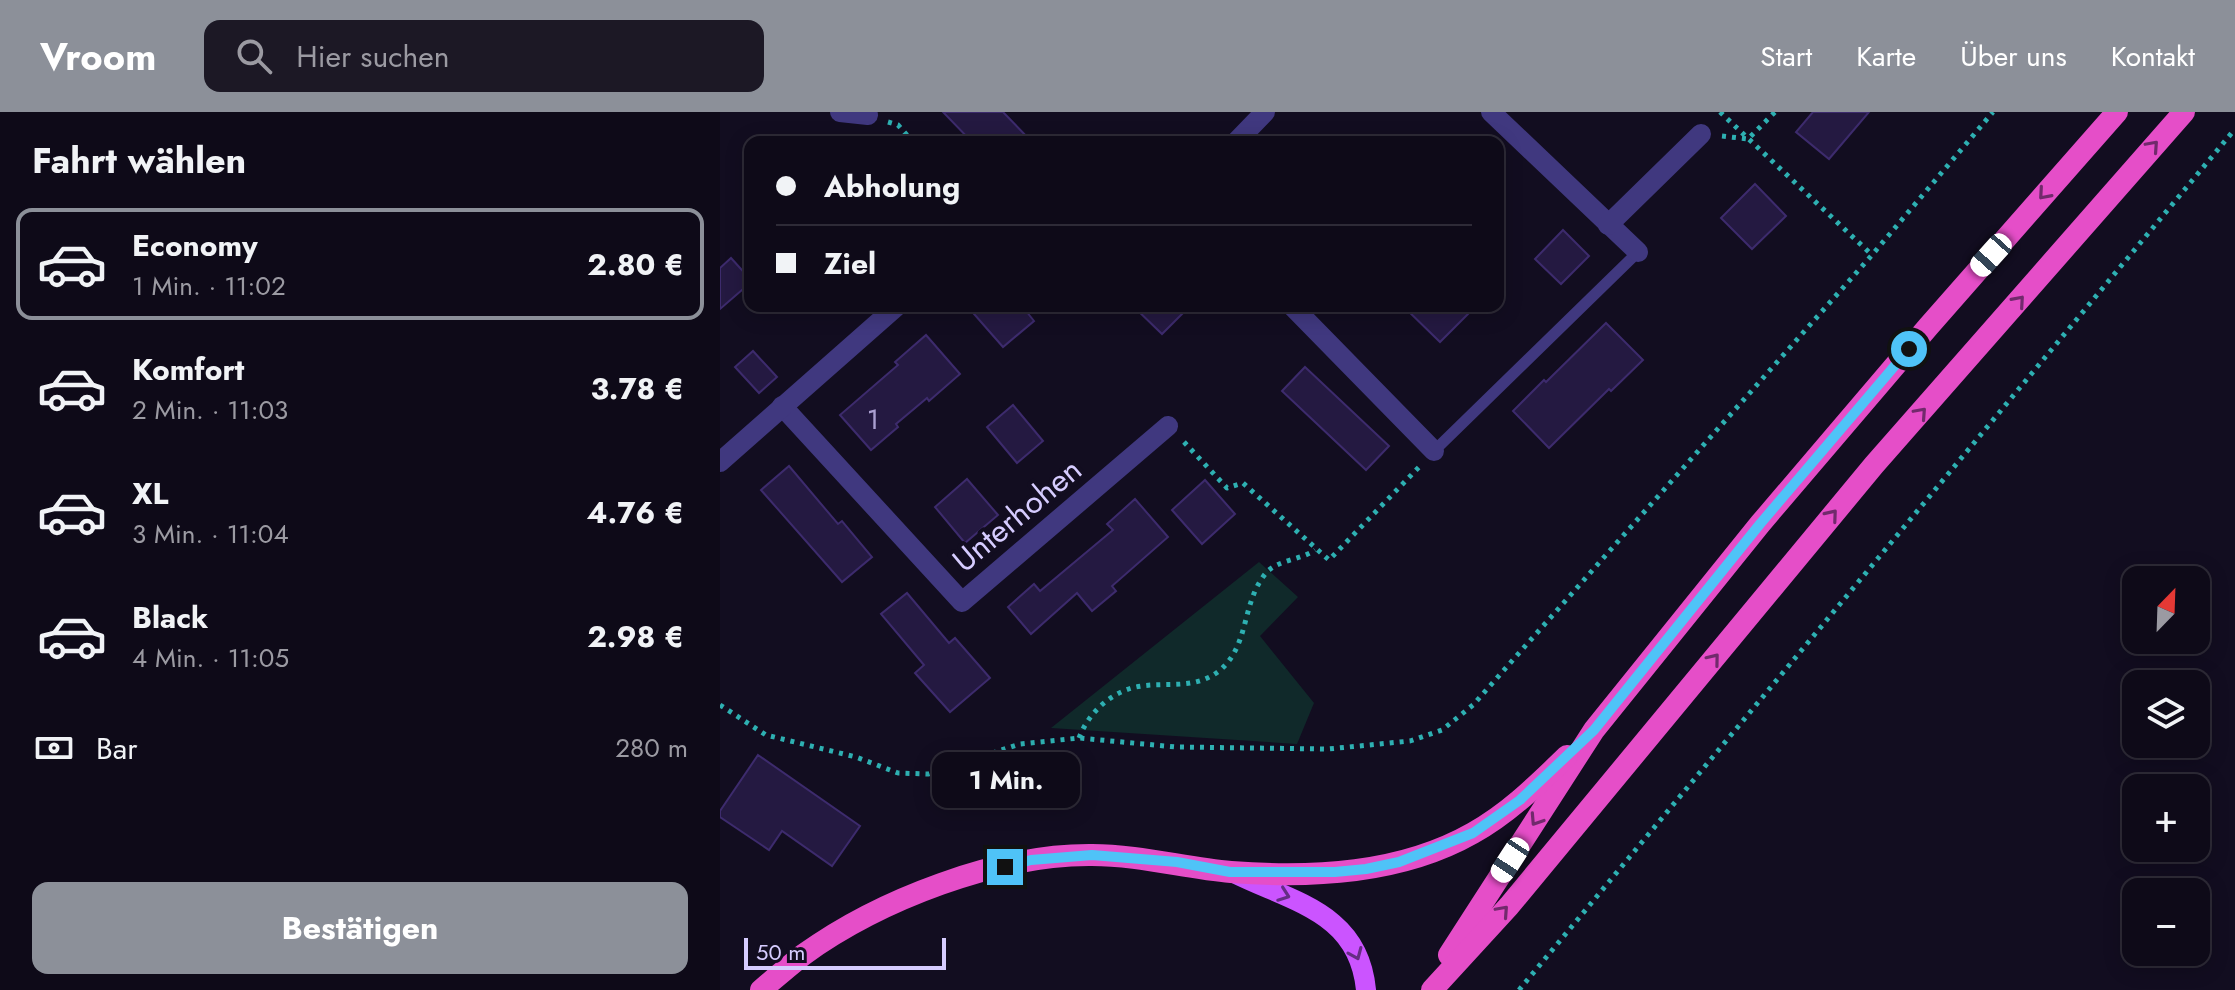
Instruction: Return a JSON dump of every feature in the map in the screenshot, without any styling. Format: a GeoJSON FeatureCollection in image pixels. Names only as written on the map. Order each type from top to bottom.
{"type":"FeatureCollection","features":[{"type":"Feature","properties":{"kind":"highway"},"geometry":{"type":"LineString","coordinates":[[1429,990],[1594,730],[1770,512],[2117,112]]}},
{"type":"Feature","properties":{"kind":"highway"},"geometry":{"type":"LineString","coordinates":[[1429,990],[1518,894],[1874,465],[2184,112]]}},
{"type":"Feature","properties":{"kind":"highway"},"geometry":{"type":"LineString","coordinates":[[761,990],[804,955],[861,920],[923,892],[1031,860],[1092,855],[1177,862],[1230,872],[1335,872],[1399,862],[1473,833],[1520,800],[1594,730]]}},
{"type":"Feature","properties":{"kind":"main road"},"geometry":{"type":"LineString","coordinates":[[1230,872],[1312,907],[1336,924],[1350,940],[1359,959],[1366,990]]}},
{"type":"Feature","properties":{"kind":"street"},"geometry":{"type":"LineString","coordinates":[[840,112],[868,115]]}},
{"type":"Feature","properties":{"kind":"street"},"geometry":{"type":"LineString","coordinates":[[1242,136],[1265,112]]}},
{"type":"Feature","properties":{"kind":"street"},"geometry":{"type":"LineString","coordinates":[[1491,112],[1638,252]]}},
{"type":"Feature","properties":{"kind":"street"},"geometry":{"type":"LineString","coordinates":[[1608,225],[1701,134]]}},
{"type":"Feature","properties":{"kind":"street"},"geometry":{"type":"LineString","coordinates":[[720,462],[890,312]]}},
{"type":"Feature","properties":{"kind":"street"},"geometry":{"type":"LineString","coordinates":[[1298,312],[1434,451]]}},
{"type":"Feature","properties":{"kind":"street","name":"Unterhohen"},"geometry":{"type":"LineString","coordinates":[[782,406],[962,602],[1168,426]]}},
{"type":"Feature","properties":{"kind":"lane"},"geometry":{"type":"LineString","coordinates":[[1434,451],[1638,252]]}},
{"type":"Feature","properties":{"kind":"path"},"geometry":{"type":"LineString","coordinates":[[1720,112],[1872,255]]}},
{"type":"Feature","properties":{"kind":"path"},"geometry":{"type":"LineString","coordinates":[[1748,139],[1775,112]]}},
{"type":"Feature","properties":{"kind":"path"},"geometry":{"type":"LineString","coordinates":[[720,705],[766,735],[856,757],[898,773],[928,774],[1020,744],[1079,738],[1176,747],[1328,749],[1410,741],[1442,730],[1473,705],[1872,255],[1993,112]]}},
{"type":"Feature","properties":{"kind":"path"},"geometry":{"type":"LineString","coordinates":[[868,115],[898,125],[908,136]]}},
{"type":"Feature","properties":{"kind":"path"},"geometry":{"type":"LineString","coordinates":[[1519,990],[2235,129]]}},
{"type":"Feature","properties":{"kind":"path"},"geometry":{"type":"LineString","coordinates":[[1168,426],[1227,488],[1243,483],[1329,560],[1434,451]]}},
{"type":"Feature","properties":{"kind":"path"},"geometry":{"type":"LineString","coordinates":[[1079,738],[1084,723],[1104,702],[1135,687],[1199,682],[1219,671],[1236,651],[1248,608],[1268,571],[1315,550]]}},
{"type":"Feature","properties":{"kind":"green space"},"geometry":{"type":"Polygon","coordinates":[[[1259,562],[1298,597],[1260,636],[1314,703],[1297,744],[1051,728],[1259,562]]]}},
{"type":"Feature","properties":{"kind":"building"},"geometry":{"type":"Polygon","coordinates":[[[943,112],[1003,112],[1026,136],[966,136],[943,112]]]}},
{"type":"Feature","properties":{"kind":"building"},"geometry":{"type":"Polygon","coordinates":[[[1813,112],[1869,112],[1829,159],[1796,132],[1813,112]]]}},
{"type":"Feature","properties":{"kind":"building"},"geometry":{"type":"Polygon","coordinates":[[[1755,184],[1786,216],[1752,249],[1721,218],[1755,184]]]}},
{"type":"Feature","properties":{"kind":"building"},"geometry":{"type":"Polygon","coordinates":[[[1563,230],[1589,256],[1561,284],[1535,259],[1563,230]]]}},
{"type":"Feature","properties":{"kind":"building"},"geometry":{"type":"Polygon","coordinates":[[[731,258],[744,272],[744,288],[720,309],[720,268],[731,258]]]}},
{"type":"Feature","properties":{"kind":"building"},"geometry":{"type":"Polygon","coordinates":[[[972,312],[1027,312],[1034,321],[1003,347],[972,312]]]}},
{"type":"Feature","properties":{"kind":"building"},"geometry":{"type":"Polygon","coordinates":[[[1139,312],[1184,312],[1162,334],[1139,312]]]}},
{"type":"Feature","properties":{"kind":"building"},"geometry":{"type":"Polygon","coordinates":[[[1409,312],[1470,312],[1440,342],[1409,312]]]}},
{"type":"Feature","properties":{"kind":"building"},"geometry":{"type":"Polygon","coordinates":[[[1606,323],[1643,360],[1549,448],[1513,411],[1606,323]]]}},
{"type":"Feature","properties":{"kind":"building"},"geometry":{"type":"Polygon","coordinates":[[[926,335],[960,374],[896,424],[898,427],[871,450],[840,415],[898,365],[895,362],[926,335]]]}},
{"type":"Feature","properties":{"kind":"building"},"geometry":{"type":"Polygon","coordinates":[[[753,351],[777,377],[759,393],[735,367],[753,351]]]}},
{"type":"Feature","properties":{"kind":"building"},"geometry":{"type":"Polygon","coordinates":[[[1305,367],[1389,446],[1366,470],[1282,391],[1305,367]]]}},
{"type":"Feature","properties":{"kind":"building"},"geometry":{"type":"Polygon","coordinates":[[[1013,405],[1043,441],[1017,463],[987,427],[1013,405]]]}},
{"type":"Feature","properties":{"kind":"building"},"geometry":{"type":"Polygon","coordinates":[[[789,466],[838,524],[842,521],[872,557],[842,582],[761,490],[789,466]]]}},
{"type":"Feature","properties":{"kind":"building"},"geometry":{"type":"Polygon","coordinates":[[[967,479],[998,515],[965,543],[935,507],[967,479]]]}},
{"type":"Feature","properties":{"kind":"building"},"geometry":{"type":"Polygon","coordinates":[[[1205,480],[1235,514],[1202,544],[1172,510],[1205,480]]]}},
{"type":"Feature","properties":{"kind":"building"},"geometry":{"type":"Polygon","coordinates":[[[1135,499],[1168,537],[1112,586],[1116,591],[1092,611],[1077,593],[1031,634],[1008,607],[1034,584],[1040,591],[1113,530],[1107,524],[1135,499]]]}},
{"type":"Feature","properties":{"kind":"building"},"geometry":{"type":"Polygon","coordinates":[[[907,593],[949,643],[955,638],[990,678],[950,712],[915,673],[924,665],[881,614],[907,593]]]}},
{"type":"Feature","properties":{"kind":"building"},"geometry":{"type":"Polygon","coordinates":[[[758,755],[860,826],[832,866],[782,831],[769,850],[720,817],[720,811],[758,755]]]}},
{"type":"Feature","properties":{"kind":"route"},"geometry":{"type":"LineString","coordinates":[[1005,867],[1031,860],[1092,855],[1177,862],[1230,872],[1335,872],[1399,862],[1473,833],[1520,800],[1594,730],[1760,524],[1909,349]]}}]}
